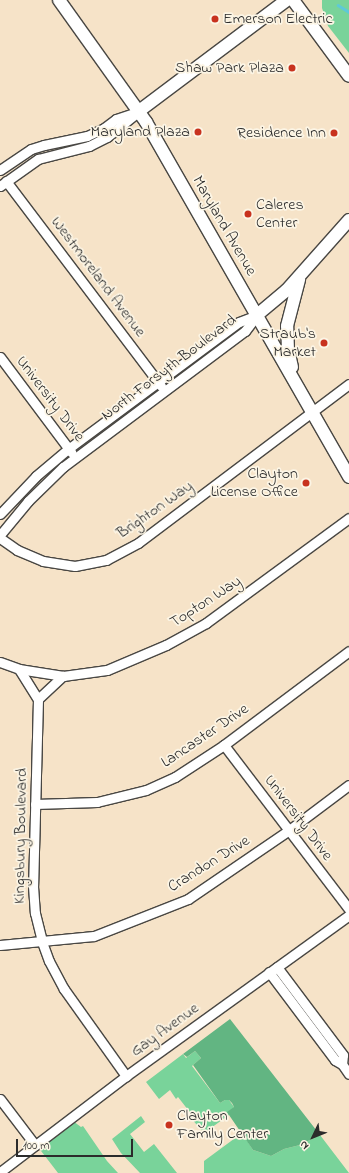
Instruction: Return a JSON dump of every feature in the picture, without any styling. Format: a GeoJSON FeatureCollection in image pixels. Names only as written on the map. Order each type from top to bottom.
{"type":"FeatureCollection","features":[{"type":"Feature","properties":{"kind":"main road","name":"Maryland Avenue"},"geometry":{"type":"LineString","coordinates":[[58,0],[139,111],[349,477]]}},
{"type":"Feature","properties":{"kind":"main road"},"geometry":{"type":"LineString","coordinates":[[139,111],[287,0]]}},
{"type":"Feature","properties":{"kind":"main road"},"geometry":{"type":"LineString","coordinates":[[293,0],[349,76]]}},
{"type":"Feature","properties":{"kind":"main road"},"geometry":{"type":"LineString","coordinates":[[257,315],[286,291],[349,220]]}},
{"type":"Feature","properties":{"kind":"main road"},"geometry":{"type":"LineString","coordinates":[[297,384],[288,350],[287,326],[293,297],[302,272]]}},
{"type":"Feature","properties":{"kind":"street"},"geometry":{"type":"LineString","coordinates":[[0,170],[31,149],[44,144],[87,136],[104,128],[116,119],[139,111]]}},
{"type":"Feature","properties":{"kind":"street"},"geometry":{"type":"LineString","coordinates":[[3,183],[38,159],[84,148],[107,137],[122,127],[139,111]]}},
{"type":"Feature","properties":{"kind":"street","name":"Westmoreland Avenue"},"geometry":{"type":"LineString","coordinates":[[3,183],[165,391]]}},
{"type":"Feature","properties":{"kind":"street","name":"North Forsyth Boulevard"},"geometry":{"type":"LineString","coordinates":[[0,514],[36,476],[68,449],[239,322],[257,315]]}},
{"type":"Feature","properties":{"kind":"street","name":"North Forsyth Boulevard"},"geometry":{"type":"LineString","coordinates":[[0,536],[28,501],[45,483],[245,330],[257,315]]}},
{"type":"Feature","properties":{"kind":"street","name":"University Drive"},"geometry":{"type":"LineString","coordinates":[[0,358],[76,458]]}},
{"type":"Feature","properties":{"kind":"street","name":"Brighton Way"},"geometry":{"type":"LineString","coordinates":[[0,536],[17,550],[43,561],[75,566],[106,560],[138,543],[349,384]]}},
{"type":"Feature","properties":{"kind":"street","name":"Topton Way"},"geometry":{"type":"LineString","coordinates":[[19,669],[63,676],[107,670],[166,645],[206,623],[349,518]]}},
{"type":"Feature","properties":{"kind":"street","name":"Lancaster Drive"},"geometry":{"type":"LineString","coordinates":[[36,804],[97,802],[146,790],[175,777],[224,745],[349,651]]}},
{"type":"Feature","properties":{"kind":"street"},"geometry":{"type":"LineString","coordinates":[[0,662],[19,669],[38,699],[63,676]]}},
{"type":"Feature","properties":{"kind":"street","name":"Kingsbury Boulevard"},"geometry":{"type":"LineString","coordinates":[[38,699],[33,886],[35,913],[42,942],[49,961],[64,989],[126,1076]]}},
{"type":"Feature","properties":{"kind":"street","name":"University Drive"},"geometry":{"type":"LineString","coordinates":[[224,745],[349,909]]}},
{"type":"Feature","properties":{"kind":"street","name":"Crandon Drive"},"geometry":{"type":"LineString","coordinates":[[0,945],[94,936],[188,899],[289,830],[349,785]]}},
{"type":"Feature","properties":{"kind":"street","name":"Gay Avenue"},"geometry":{"type":"LineString","coordinates":[[0,1172],[126,1076],[349,915]]}},
{"type":"Feature","properties":{"kind":"street"},"geometry":{"type":"LineString","coordinates":[[273,970],[328,1043],[335,1060],[345,1056],[349,1074]]}},
{"type":"Feature","properties":{"kind":"street"},"geometry":{"type":"LineString","coordinates":[[0,1099],[35,1145]]}},
{"type":"Feature","properties":{"kind":"green space"},"geometry":{"type":"Polygon","coordinates":[[[322,0],[349,0],[349,53],[328,26],[322,8],[322,0]]]}},
{"type":"Feature","properties":{"kind":"green space"},"geometry":{"type":"Polygon","coordinates":[[[230,1019],[320,1135],[300,1145],[284,1149],[271,1156],[253,1150],[227,1112],[234,1107],[232,1103],[229,1100],[225,1100],[220,1103],[193,1065],[201,1058],[195,1051],[187,1057],[183,1054],[230,1019]]]}},
{"type":"Feature","properties":{"kind":"green space"},"geometry":{"type":"Polygon","coordinates":[[[195,1051],[201,1058],[192,1066],[220,1103],[225,1100],[229,1100],[234,1107],[229,1115],[204,1133],[190,1117],[192,1115],[178,1097],[176,1099],[170,1090],[159,1099],[146,1082],[183,1054],[186,1058],[195,1051]]]}},
{"type":"Feature","properties":{"kind":"green space"},"geometry":{"type":"Polygon","coordinates":[[[141,1116],[145,1122],[130,1134],[144,1152],[154,1144],[177,1173],[140,1173],[121,1153],[112,1139],[141,1116]]]}},
{"type":"Feature","properties":{"kind":"green space"},"geometry":{"type":"Polygon","coordinates":[[[73,1121],[81,1127],[83,1126],[107,1161],[118,1173],[58,1173],[38,1147],[73,1121]]]}},
{"type":"Feature","properties":{"kind":"green space"},"geometry":{"type":"Polygon","coordinates":[[[242,1133],[253,1150],[271,1156],[284,1149],[300,1145],[320,1135],[349,1173],[204,1173],[204,1161],[242,1133]]]}},
{"type":"Feature","properties":{"kind":"waterway"},"geometry":{"type":"LineString","coordinates":[[338,5],[349,12]]}},
{"type":"Feature","properties":{"kind":"place","name":"Emerson Electric"},"geometry":{"type":"Point","coordinates":[215,19]}},
{"type":"Feature","properties":{"kind":"place","name":"Shaw Park Plaza"},"geometry":{"type":"Point","coordinates":[292,68]}},
{"type":"Feature","properties":{"kind":"place","name":"Maryland Plaza"},"geometry":{"type":"Point","coordinates":[198,132]}},
{"type":"Feature","properties":{"kind":"place","name":"Residence Inn"},"geometry":{"type":"Point","coordinates":[334,133]}},
{"type":"Feature","properties":{"kind":"place","name":"Caleres Center"},"geometry":{"type":"Point","coordinates":[248,214]}},
{"type":"Feature","properties":{"kind":"place","name":"Straub's Market"},"geometry":{"type":"Point","coordinates":[324,343]}},
{"type":"Feature","properties":{"kind":"place","name":"Clayton License Office"},"geometry":{"type":"Point","coordinates":[306,483]}},
{"type":"Feature","properties":{"kind":"place","name":"Clayton Family Center"},"geometry":{"type":"Point","coordinates":[169,1125]}}]}
